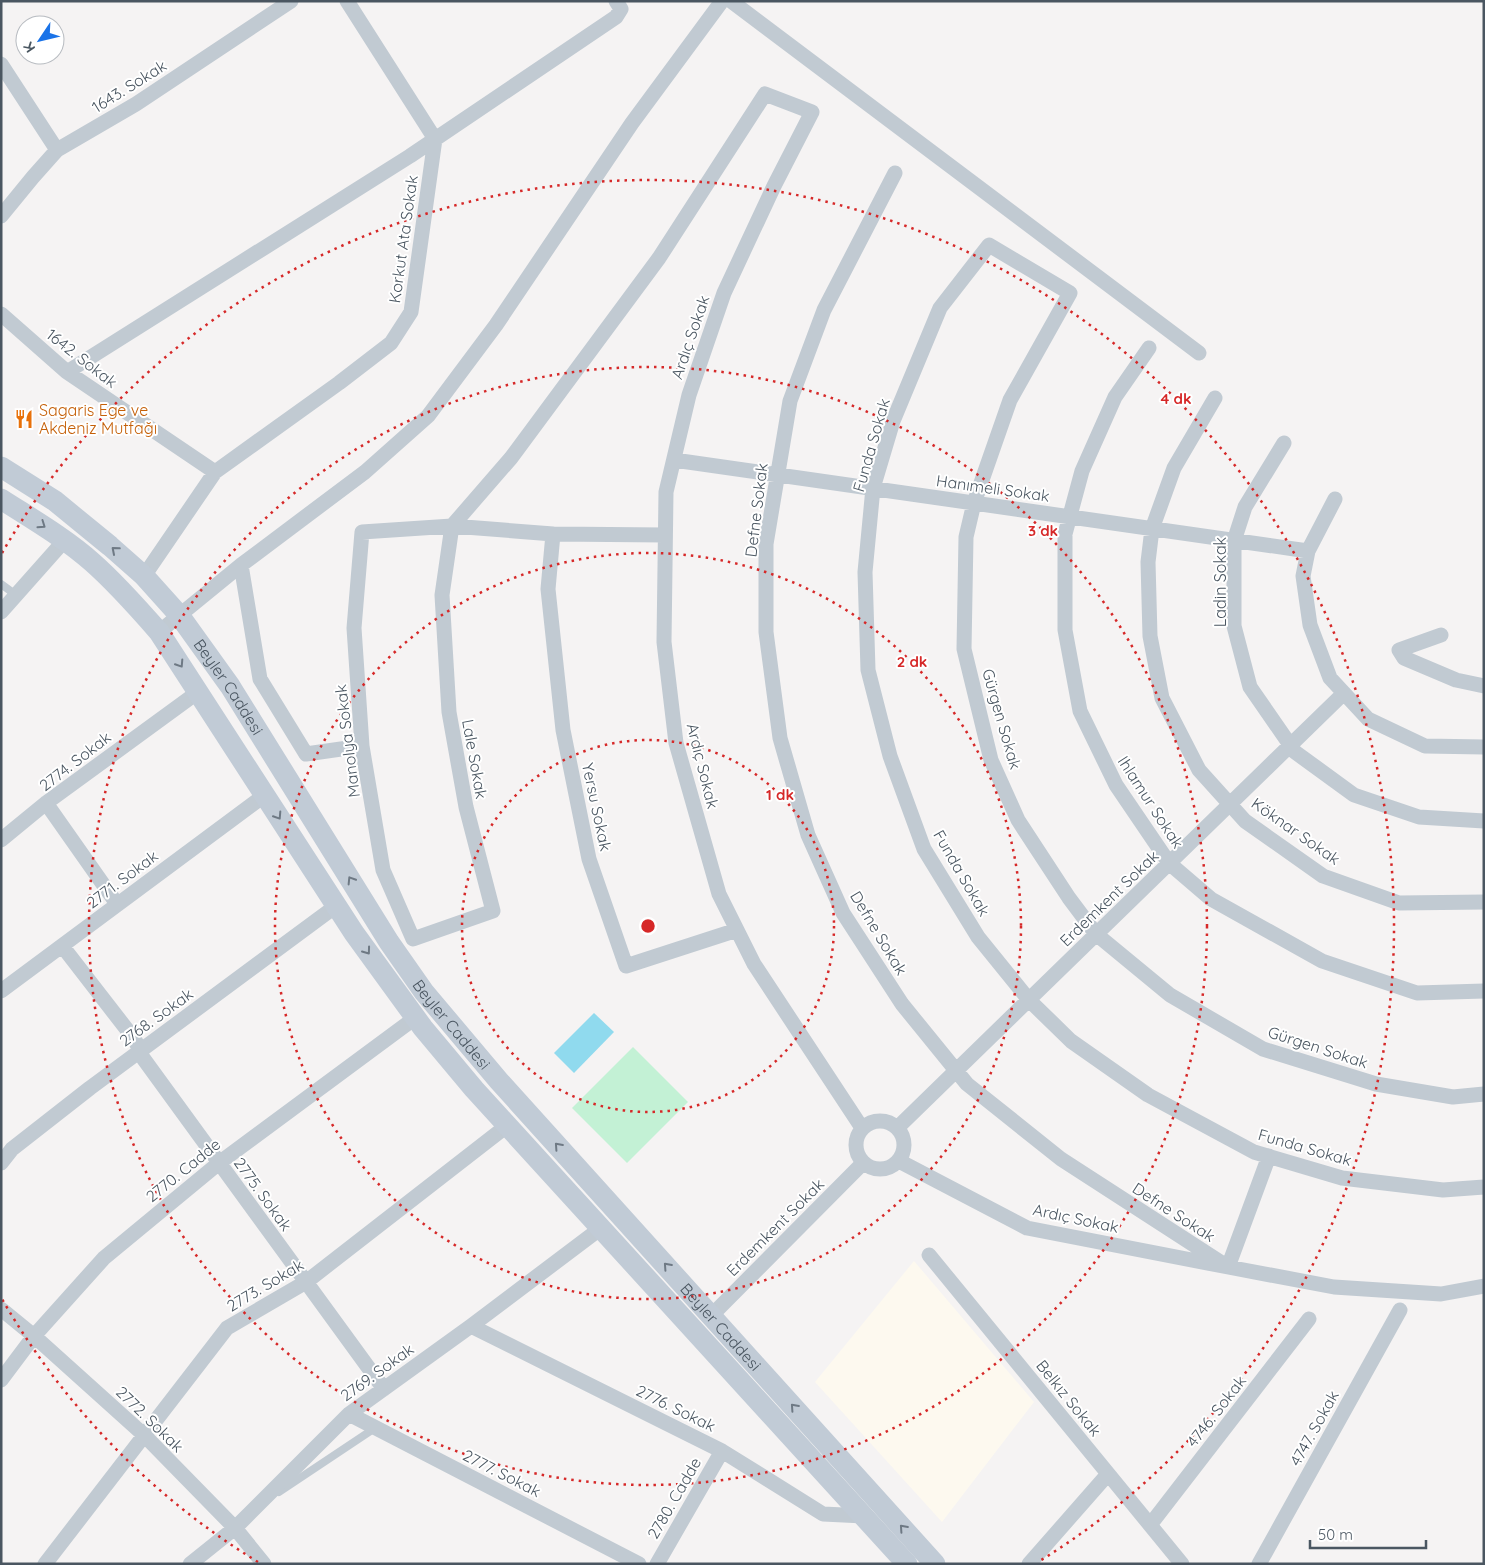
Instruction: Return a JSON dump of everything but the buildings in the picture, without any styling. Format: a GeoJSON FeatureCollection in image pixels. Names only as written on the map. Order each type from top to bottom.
{"type":"FeatureCollection","features":[{"type":"Feature","properties":{"kind":"main road","name":"Beyler Caddesi"},"geometry":{"type":"LineString","coordinates":[[1,467],[55,501],[144,576],[179,615],[230,686],[389,942],[424,992],[499,1081],[935,1564]]}},
{"type":"Feature","properties":{"kind":"main road","name":"Beyler Caddesi"},"geometry":{"type":"LineString","coordinates":[[1,499],[41,524],[92,562],[134,603],[159,632],[354,934],[415,1018],[474,1089],[907,1564]]}},
{"type":"Feature","properties":{"kind":"main road"},"geometry":{"type":"LineString","coordinates":[[601,1228],[618,1213]]}},
{"type":"Feature","properties":{"kind":"main road"},"geometry":{"type":"LineString","coordinates":[[696,1332],[711,1316]]}},
{"type":"Feature","properties":{"kind":"street","name":"1643. Sokak"},"geometry":{"type":"LineString","coordinates":[[1,216],[32,177],[57,150],[136,104],[290,1]]}},
{"type":"Feature","properties":{"kind":"street"},"geometry":{"type":"LineString","coordinates":[[347,1],[435,139]]}},
{"type":"Feature","properties":{"kind":"street"},"geometry":{"type":"LineString","coordinates":[[67,372],[410,156],[616,17],[621,9],[616,1]]}},
{"type":"Feature","properties":{"kind":"street"},"geometry":{"type":"LineString","coordinates":[[159,632],[240,565],[365,472],[428,416],[496,325],[632,123],[722,1]]}},
{"type":"Feature","properties":{"kind":"street"},"geometry":{"type":"LineString","coordinates":[[731,1],[1199,353]]}},
{"type":"Feature","properties":{"kind":"street"},"geometry":{"type":"LineString","coordinates":[[1,64],[57,150]]}},
{"type":"Feature","properties":{"kind":"street","name":"Ardıç Sokak"},"geometry":{"type":"LineString","coordinates":[[452,526],[511,458],[659,258],[765,94],[812,112],[774,186],[724,293],[689,395],[666,492],[664,642],[676,743],[719,894],[754,964],[862,1128]]}},
{"type":"Feature","properties":{"kind":"street","name":"Korkut Ata Sokak"},"geometry":{"type":"LineString","coordinates":[[215,472],[391,343],[411,312],[435,139]]}},
{"type":"Feature","properties":{"kind":"street","name":"Defne Sokak"},"geometry":{"type":"LineString","coordinates":[[895,173],[824,310],[790,401],[766,544],[766,632],[780,738],[808,835],[843,914],[902,1004],[967,1084],[1061,1159],[1228,1267],[1334,1287],[1441,1294],[1484,1286]]}},
{"type":"Feature","properties":{"kind":"street","name":"Funda Sokak"},"geometry":{"type":"LineString","coordinates":[[989,245],[940,308],[893,420],[873,488],[865,572],[868,670],[890,756],[924,848],[978,937],[1029,1000],[1071,1041],[1148,1094],[1254,1152],[1342,1178],[1443,1190],[1484,1187]]}},
{"type":"Feature","properties":{"kind":"street","name":"Gürgen Sokak"},"geometry":{"type":"LineString","coordinates":[[989,245],[1070,293],[1010,400],[974,503],[966,537],[964,649],[992,760],[1018,820],[1069,898],[1096,934],[1170,995],[1263,1049],[1376,1084],[1453,1097],[1484,1094]]}},
{"type":"Feature","properties":{"kind":"street","name":"1642. Sokak"},"geometry":{"type":"LineString","coordinates":[[1,314],[67,372],[215,472]]}},
{"type":"Feature","properties":{"kind":"street","name":"Ihlamur Sokak"},"geometry":{"type":"LineString","coordinates":[[1149,348],[1115,397],[1082,471],[1066,534],[1065,630],[1080,711],[1116,785],[1169,863],[1211,899],[1322,961],[1417,992],[1484,991]]}},
{"type":"Feature","properties":{"kind":"street","name":"Köknar Sokak"},"geometry":{"type":"LineString","coordinates":[[1215,398],[1174,468],[1152,529],[1148,562],[1150,636],[1162,698],[1200,770],[1245,821],[1323,876],[1399,902],[1484,902]]}},
{"type":"Feature","properties":{"kind":"street","name":"Ladin Sokak"},"geometry":{"type":"LineString","coordinates":[[1284,443],[1245,507],[1234,541],[1234,626],[1250,687],[1295,752],[1354,795],[1419,817],[1484,821]]}},
{"type":"Feature","properties":{"kind":"street","name":"Hanımeli Sokak"},"geometry":{"type":"LineString","coordinates":[[674,460],[1308,552]]}},
{"type":"Feature","properties":{"kind":"street"},"geometry":{"type":"LineString","coordinates":[[144,576],[215,472]]}},
{"type":"Feature","properties":{"kind":"street"},"geometry":{"type":"LineString","coordinates":[[1334,499],[1308,552],[1303,576],[1310,625],[1330,678],[1368,719],[1426,746],[1484,747]]}},
{"type":"Feature","properties":{"kind":"street"},"geometry":{"type":"LineString","coordinates":[[452,526],[553,534],[665,535]]}},
{"type":"Feature","properties":{"kind":"street","name":"Manolya Sokak"},"geometry":{"type":"LineString","coordinates":[[412,939],[384,870],[362,746],[354,628],[362,532],[452,526]]}},
{"type":"Feature","properties":{"kind":"street","name":"Lale Sokak"},"geometry":{"type":"LineString","coordinates":[[412,939],[492,911],[466,806],[449,712],[442,595],[452,526]]}},
{"type":"Feature","properties":{"kind":"street","name":"Yersu Sokak"},"geometry":{"type":"LineString","coordinates":[[553,534],[548,589],[563,730],[589,859],[626,966],[737,930]]}},
{"type":"Feature","properties":{"kind":"street"},"geometry":{"type":"LineString","coordinates":[[1,612],[64,541]]}},
{"type":"Feature","properties":{"kind":"street"},"geometry":{"type":"LineString","coordinates":[[240,565],[260,679],[306,754],[362,746]]}},
{"type":"Feature","properties":{"kind":"street"},"geometry":{"type":"LineString","coordinates":[[1441,635],[1399,650],[1404,658],[1456,680],[1484,686]]}},
{"type":"Feature","properties":{"kind":"street","name":"2774. Sokak"},"geometry":{"type":"LineString","coordinates":[[117,904],[46,803],[198,692]]}},
{"type":"Feature","properties":{"kind":"street","name":"Erdemkent Sokak"},"geometry":{"type":"LineString","coordinates":[[898,1128],[1344,693]]}},
{"type":"Feature","properties":{"kind":"street","name":"2771. Sokak"},"geometry":{"type":"LineString","coordinates":[[1,991],[265,795]]}},
{"type":"Feature","properties":{"kind":"street"},"geometry":{"type":"LineString","coordinates":[[1,840],[46,803]]}},
{"type":"Feature","properties":{"kind":"street","name":"2768. Sokak"},"geometry":{"type":"LineString","coordinates":[[1,1163],[12,1149],[90,1088],[336,906]]}},
{"type":"Feature","properties":{"kind":"street","name":"2775. Sokak"},"geometry":{"type":"LineString","coordinates":[[62,947],[135,1040],[143,1058],[384,1389]]}},
{"type":"Feature","properties":{"kind":"street","name":"2770. Cadde"},"geometry":{"type":"LineString","coordinates":[[1,1380],[34,1336],[104,1258],[219,1162],[415,1018]]}},
{"type":"Feature","properties":{"kind":"street"},"geometry":{"type":"LineString","coordinates":[[876,1120],[884,1120],[898,1128],[902,1133],[904,1148],[899,1161],[886,1169],[870,1167],[863,1163],[858,1157],[856,1150],[858,1134],[862,1128],[876,1120]]}},
{"type":"Feature","properties":{"kind":"street","name":"2773. Sokak"},"geometry":{"type":"LineString","coordinates":[[45,1564],[227,1328],[306,1282],[508,1125]]}},
{"type":"Feature","properties":{"kind":"street"},"geometry":{"type":"LineString","coordinates":[[1228,1267],[1269,1156]]}},
{"type":"Feature","properties":{"kind":"street","name":"Ardıç Sokak"},"geometry":{"type":"LineString","coordinates":[[899,1161],[1027,1228],[1228,1267]]}},
{"type":"Feature","properties":{"kind":"street","name":"Erdemkent Sokak"},"geometry":{"type":"LineString","coordinates":[[711,1316],[863,1163]]}},
{"type":"Feature","properties":{"kind":"street","name":"2769. Sokak"},"geometry":{"type":"LineString","coordinates":[[190,1564],[235,1528],[349,1414],[471,1326],[601,1228]]}},
{"type":"Feature","properties":{"kind":"street","name":"Belkız Sokak"},"geometry":{"type":"LineString","coordinates":[[929,1255],[1182,1564]]}},
{"type":"Feature","properties":{"kind":"street","name":"2772. Sokak"},"geometry":{"type":"LineString","coordinates":[[1,1309],[34,1336],[144,1435],[235,1528],[264,1564]]}},
{"type":"Feature","properties":{"kind":"street","name":"4747. Sokak"},"geometry":{"type":"LineString","coordinates":[[1259,1564],[1400,1310]]}},
{"type":"Feature","properties":{"kind":"street","name":"4746. Sokak"},"geometry":{"type":"LineString","coordinates":[[1150,1525],[1309,1320]]}},
{"type":"Feature","properties":{"kind":"street","name":"2776. Sokak"},"geometry":{"type":"LineString","coordinates":[[471,1326],[722,1451],[823,1514],[864,1516]]}},
{"type":"Feature","properties":{"kind":"street","name":"2777. Sokak"},"geometry":{"type":"LineString","coordinates":[[349,1414],[639,1564]]}},
{"type":"Feature","properties":{"kind":"street","name":"2780. Cadde"},"geometry":{"type":"LineString","coordinates":[[657,1564],[722,1451]]}},
{"type":"Feature","properties":{"kind":"street"},"geometry":{"type":"LineString","coordinates":[[1029,1564],[1108,1474]]}},
{"type":"Feature","properties":{"kind":"lane"},"geometry":{"type":"LineString","coordinates":[[1,584],[16,595]]}},
{"type":"Feature","properties":{"kind":"lane"},"geometry":{"type":"LineString","coordinates":[[254,1508],[375,1428]]}},
{"type":"Feature","properties":{"kind":"shaded area"},"geometry":{"type":"Polygon","coordinates":[[[914,1261],[1034,1402],[942,1522],[815,1382],[914,1261]]]}},
{"type":"Feature","properties":{"kind":"green space"},"geometry":{"type":"Polygon","coordinates":[[[633,1047],[688,1102],[627,1163],[572,1108],[633,1047]]]}},
{"type":"Feature","properties":{"kind":"water"},"geometry":{"type":"Polygon","coordinates":[[[594,1013],[614,1032],[574,1073],[554,1053],[594,1013]]]}},
{"type":"Feature","properties":{"kind":"place","name":"Sagaris Ege ve Akdeniz Mutfağı"},"geometry":{"type":"Point","coordinates":[24,419]}}]}
